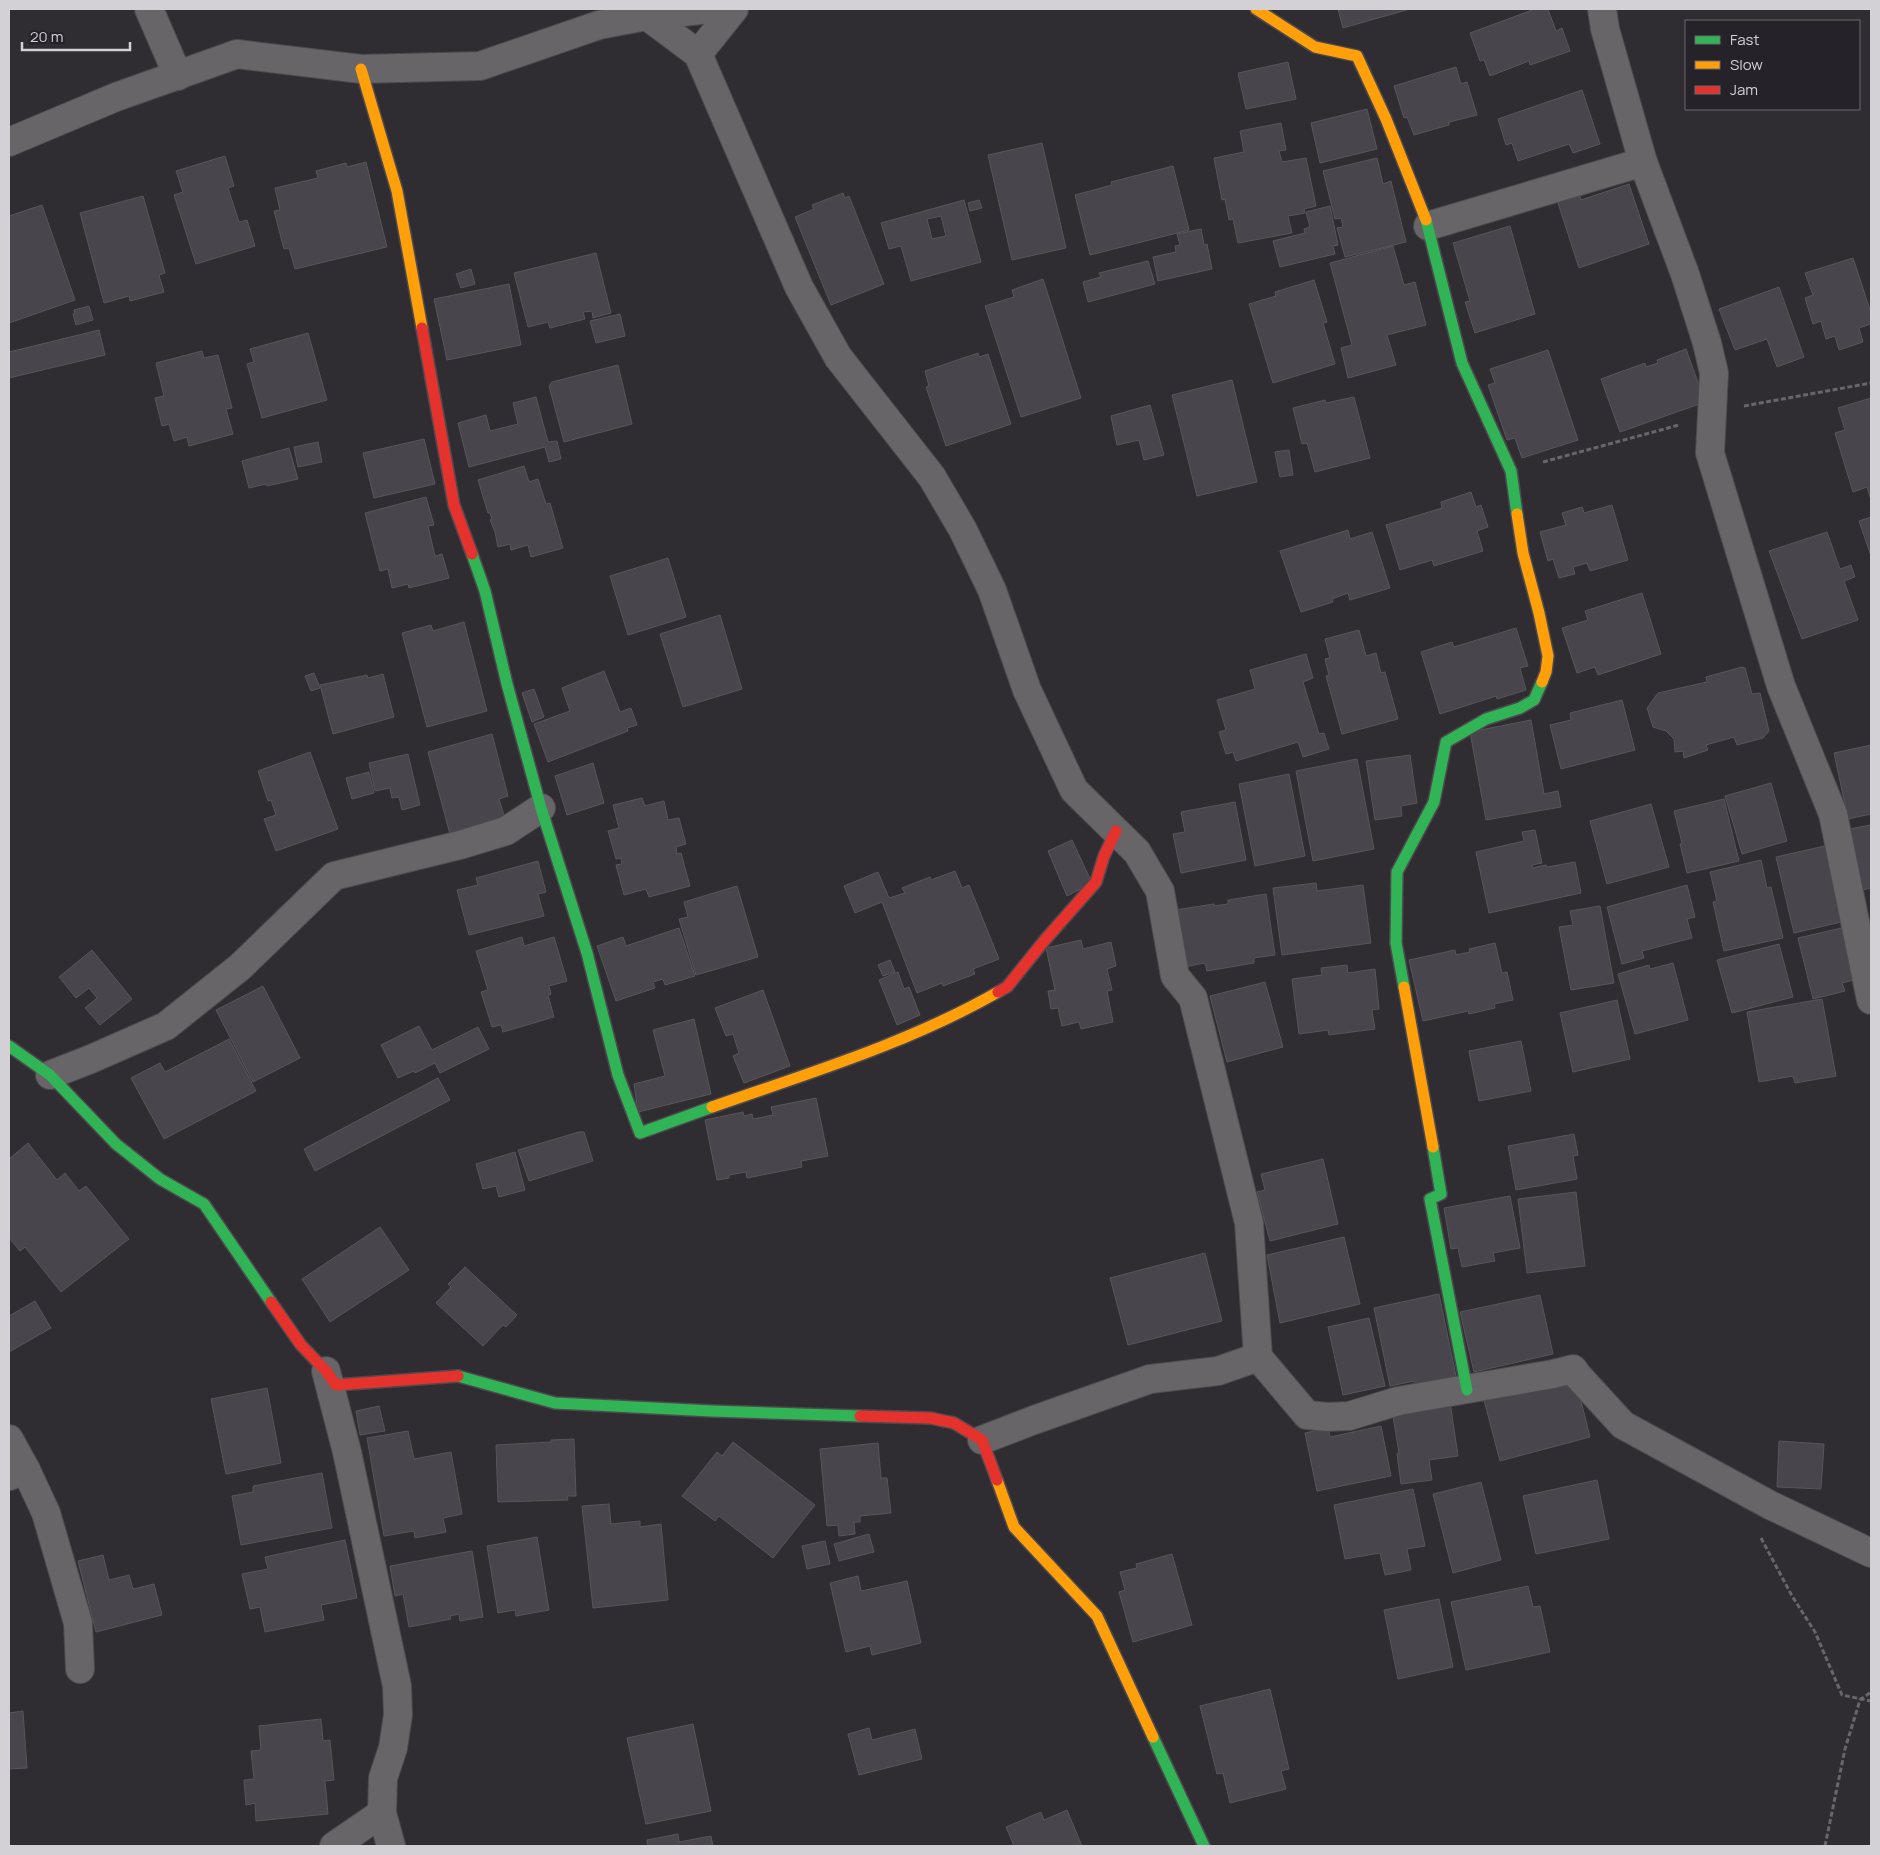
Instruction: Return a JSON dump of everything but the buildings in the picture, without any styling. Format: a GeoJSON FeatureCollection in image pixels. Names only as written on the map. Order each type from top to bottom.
{"type":"FeatureCollection","features":[{"type":"Feature","properties":{"kind":"street"},"geometry":{"type":"LineString","coordinates":[[149,9],[178,76]]}},
{"type":"Feature","properties":{"kind":"street"},"geometry":{"type":"LineString","coordinates":[[9,142],[116,97],[237,54],[360,69],[480,66],[596,17],[647,16],[708,9]]}},
{"type":"Feature","properties":{"kind":"street"},"geometry":{"type":"LineString","coordinates":[[698,54],[734,9]]}},
{"type":"Feature","properties":{"kind":"street"},"geometry":{"type":"LineString","coordinates":[[1256,9],[1315,47],[1357,56],[1386,119],[1428,226],[1462,363],[1511,470],[1524,553],[1548,656],[1546,672],[1534,700],[1520,708],[1486,719],[1446,742],[1434,802],[1397,872],[1396,943],[1441,1194],[1430,1199],[1467,1390]]}},
{"type":"Feature","properties":{"kind":"street"},"geometry":{"type":"LineString","coordinates":[[1602,9],[1605,30],[1643,162],[1686,274],[1707,343],[1714,372],[1710,453],[1781,686],[1833,814],[1871,1000]]}},
{"type":"Feature","properties":{"kind":"street"},"geometry":{"type":"LineString","coordinates":[[647,16],[698,54],[799,287],[838,357],[936,484],[963,530],[992,590],[1027,690],[1074,790],[1137,852],[1160,891],[1175,976],[1193,998],[1249,1223],[1258,1357],[1307,1414],[1328,1417],[1349,1416],[1398,1401],[1467,1390],[1573,1369],[1623,1425],[1770,1504],[1871,1553]]}},
{"type":"Feature","properties":{"kind":"street"},"geometry":{"type":"LineString","coordinates":[[360,69],[397,191],[454,504],[485,591],[507,684],[541,808],[588,953],[618,1075],[640,1133],[876,1049],[961,1013],[1007,986],[1096,882],[1104,856],[1116,831]]}},
{"type":"Feature","properties":{"kind":"street"},"geometry":{"type":"LineString","coordinates":[[1428,226],[1643,162]]}},
{"type":"Feature","properties":{"kind":"street"},"geometry":{"type":"LineString","coordinates":[[50,1075],[166,1026],[240,967],[334,876],[460,845],[506,831],[541,808]]}},
{"type":"Feature","properties":{"kind":"street"},"geometry":{"type":"LineString","coordinates":[[9,1046],[50,1075],[116,1144],[160,1179],[204,1204],[301,1345],[336,1385],[460,1376],[555,1402],[712,1411],[930,1418],[954,1423],[982,1440],[1014,1527],[1097,1616],[1204,1846]]}},
{"type":"Feature","properties":{"kind":"street"},"geometry":{"type":"LineString","coordinates":[[982,1440],[1150,1379],[1218,1371],[1258,1357]]}},
{"type":"Feature","properties":{"kind":"street"},"geometry":{"type":"LineString","coordinates":[[326,1372],[347,1452],[397,1686],[398,1715],[393,1748],[383,1778],[382,1813],[391,1846]]}},
{"type":"Feature","properties":{"kind":"street"},"geometry":{"type":"LineString","coordinates":[[9,1439],[17,1473],[46,1513],[78,1623],[80,1669]]}},
{"type":"Feature","properties":{"kind":"street"},"geometry":{"type":"LineString","coordinates":[[334,1846],[382,1813]]}},
{"type":"Feature","properties":{"kind":"path"},"geometry":{"type":"LineString","coordinates":[[1754,1533],[1762,1538],[1792,1596],[1815,1632],[1842,1695],[1871,1701]]}},
{"type":"Feature","properties":{"kind":"path"},"geometry":{"type":"LineString","coordinates":[[1825,1846],[1845,1749],[1860,1700],[1871,1692]]}},
{"type":"Feature","properties":{"kind":"traffic: fast"},"geometry":{"type":"LineString","coordinates":[[1426,220],[1462,363],[1511,471],[1517,514]]}},
{"type":"Feature","properties":{"kind":"traffic: fast"},"geometry":{"type":"LineString","coordinates":[[472,554],[485,591],[507,684],[541,808],[587,953],[618,1075],[640,1133],[712,1107]]}},
{"type":"Feature","properties":{"kind":"traffic: fast"},"geometry":{"type":"LineString","coordinates":[[1404,987],[1396,943],[1397,872],[1434,802],[1446,742],[1486,719],[1520,708],[1534,700],[1542,682]]}},
{"type":"Feature","properties":{"kind":"traffic: fast"},"geometry":{"type":"LineString","coordinates":[[9,1046],[50,1075],[116,1144],[160,1179],[204,1204],[271,1302]]}},
{"type":"Feature","properties":{"kind":"traffic: fast"},"geometry":{"type":"LineString","coordinates":[[1433,1147],[1441,1194],[1430,1199],[1467,1390]]}},
{"type":"Feature","properties":{"kind":"traffic: fast"},"geometry":{"type":"LineString","coordinates":[[458,1376],[555,1403],[860,1416]]}},
{"type":"Feature","properties":{"kind":"traffic: fast"},"geometry":{"type":"LineString","coordinates":[[1153,1737],[1204,1846]]}},
{"type":"Feature","properties":{"kind":"traffic: slow"},"geometry":{"type":"LineString","coordinates":[[1256,9],[1315,47],[1357,56],[1386,119],[1426,220]]}},
{"type":"Feature","properties":{"kind":"traffic: slow"},"geometry":{"type":"LineString","coordinates":[[361,69],[397,191],[422,328]]}},
{"type":"Feature","properties":{"kind":"traffic: slow"},"geometry":{"type":"LineString","coordinates":[[1517,514],[1523,553],[1548,656],[1546,672],[1542,682]]}},
{"type":"Feature","properties":{"kind":"traffic: slow"},"geometry":{"type":"LineString","coordinates":[[1404,987],[1433,1147]]}},
{"type":"Feature","properties":{"kind":"traffic: slow"},"geometry":{"type":"LineString","coordinates":[[712,1107],[894,1042],[929,1027],[998,992]]}},
{"type":"Feature","properties":{"kind":"traffic: slow"},"geometry":{"type":"LineString","coordinates":[[997,1480],[1014,1527],[1097,1616],[1153,1737]]}},
{"type":"Feature","properties":{"kind":"traffic: jam"},"geometry":{"type":"LineString","coordinates":[[422,328],[454,505],[472,554]]}},
{"type":"Feature","properties":{"kind":"traffic: jam"},"geometry":{"type":"LineString","coordinates":[[998,992],[1007,987],[1044,941],[1096,882],[1104,856],[1116,831]]}},
{"type":"Feature","properties":{"kind":"traffic: jam"},"geometry":{"type":"LineString","coordinates":[[271,1302],[301,1345],[326,1371],[336,1385],[458,1376]]}},
{"type":"Feature","properties":{"kind":"traffic: jam"},"geometry":{"type":"LineString","coordinates":[[860,1416],[930,1418],[954,1423],[982,1440],[997,1480]]}}]}
